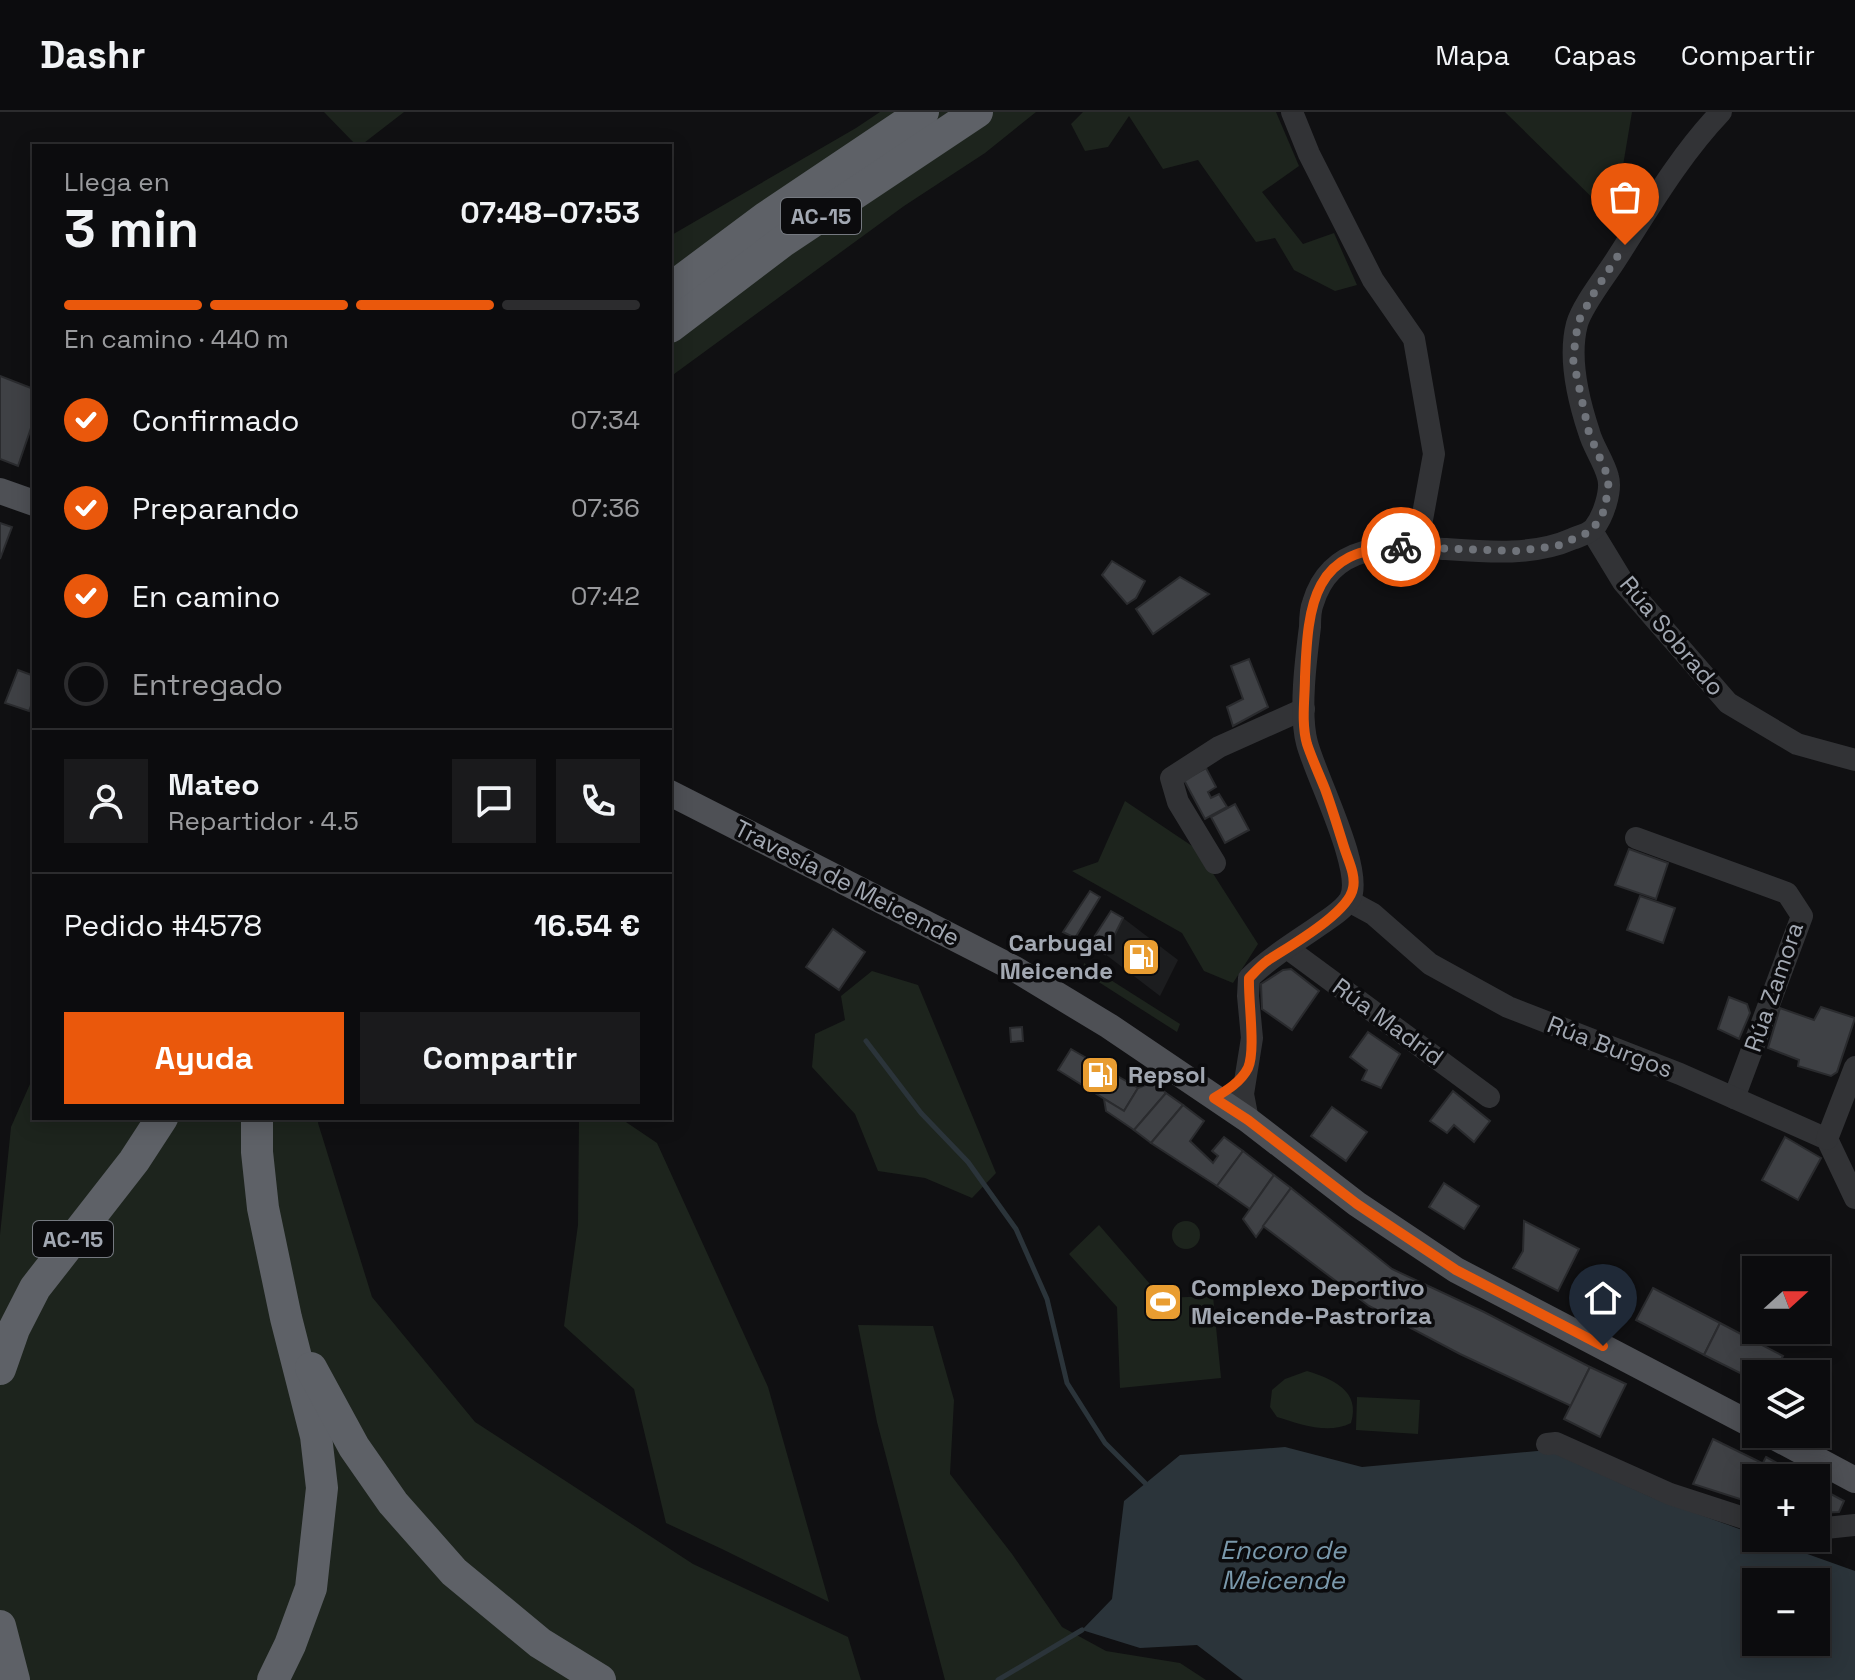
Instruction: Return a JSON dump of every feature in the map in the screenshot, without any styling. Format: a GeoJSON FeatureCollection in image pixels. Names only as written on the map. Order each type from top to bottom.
{"type":"FeatureCollection","features":[{"type":"Feature","properties":{"kind":"highway","name":"AC-15"},"geometry":{"type":"LineString","coordinates":[[672,288],[765,218],[923,112]]}},
{"type":"Feature","properties":{"kind":"highway","name":"AC-15"},"geometry":{"type":"LineString","coordinates":[[672,325],[782,242],[977,112]]}},
{"type":"Feature","properties":{"kind":"highway","name":"AC-15"},"geometry":{"type":"LineString","coordinates":[[0,1369],[14,1329],[35,1288],[134,1161],[161,1120]]}},
{"type":"Feature","properties":{"kind":"highway"},"geometry":{"type":"LineString","coordinates":[[257,1120],[263,1208],[286,1318],[316,1436],[322,1488],[311,1588],[273,1680]]}},
{"type":"Feature","properties":{"kind":"highway"},"geometry":{"type":"LineString","coordinates":[[286,1318],[354,1447],[393,1503],[454,1572],[540,1643],[600,1680]]}},
{"type":"Feature","properties":{"kind":"highway"},"geometry":{"type":"LineString","coordinates":[[0,1626],[14,1680]]}},
{"type":"Feature","properties":{"kind":"main road"},"geometry":{"type":"LineString","coordinates":[[0,491],[32,502]]}},
{"type":"Feature","properties":{"kind":"main road","name":"Travesía de Meicende"},"geometry":{"type":"LineString","coordinates":[[672,794],[1015,969],[1109,1026],[1248,1120],[1357,1204],[1456,1270],[1742,1420]]}},
{"type":"Feature","properties":{"kind":"main road"},"geometry":{"type":"LineString","coordinates":[[1795,1448],[1855,1480]]}},
{"type":"Feature","properties":{"kind":"street"},"geometry":{"type":"LineString","coordinates":[[1292,112],[1309,154],[1373,280],[1414,339],[1434,454],[1417,547]]}},
{"type":"Feature","properties":{"kind":"street"},"geometry":{"type":"LineString","coordinates":[[1248,1120],[1243,1094],[1252,1038],[1249,978],[1263,964],[1334,915],[1349,901],[1354,887],[1352,871],[1330,802],[1306,742],[1306,658],[1312,603],[1326,574],[1352,555],[1380,547],[1517,551],[1557,546],[1592,531],[1605,509],[1609,479],[1589,433],[1581,401],[1573,359],[1578,322],[1595,291],[1699,135],[1721,112]]}},
{"type":"Feature","properties":{"kind":"street","name":"Rúa Sobrado"},"geometry":{"type":"LineString","coordinates":[[1592,531],[1623,582],[1728,703],[1797,744],[1855,760]]}},
{"type":"Feature","properties":{"kind":"street"},"geometry":{"type":"LineString","coordinates":[[1215,863],[1178,802],[1171,778],[1219,747],[1304,709]]}},
{"type":"Feature","properties":{"kind":"street","name":"Rúa Zamora"},"geometry":{"type":"LineString","coordinates":[[1636,838],[1787,893],[1802,916],[1734,1098]]}},
{"type":"Feature","properties":{"kind":"street","name":"Rúa Burgos"},"geometry":{"type":"LineString","coordinates":[[1349,901],[1373,914],[1430,964],[1508,1007],[1680,1074],[1827,1139]]}},
{"type":"Feature","properties":{"kind":"street","name":"Rúa Madrid"},"geometry":{"type":"LineString","coordinates":[[1287,948],[1489,1097]]}},
{"type":"Feature","properties":{"kind":"street"},"geometry":{"type":"LineString","coordinates":[[1855,1067],[1827,1139],[1855,1198]]}},
{"type":"Feature","properties":{"kind":"street"},"geometry":{"type":"LineString","coordinates":[[1214,1098],[1231,1088],[1248,1068]]}},
{"type":"Feature","properties":{"kind":"street"},"geometry":{"type":"LineString","coordinates":[[1547,1444],[1556,1443],[1670,1494],[1742,1517]]}},
{"type":"Feature","properties":{"kind":"street"},"geometry":{"type":"LineString","coordinates":[[1830,1528],[1855,1525]]}},
{"type":"Feature","properties":{"kind":"shaded area"},"geometry":{"type":"Polygon","coordinates":[[[324,112],[404,112],[363,144],[355,144],[324,112]]]}},
{"type":"Feature","properties":{"kind":"shaded area"},"geometry":{"type":"Polygon","coordinates":[[[880,112],[1036,112],[985,153],[904,206],[672,376],[672,235],[880,112]]]}},
{"type":"Feature","properties":{"kind":"shaded area"},"geometry":{"type":"Polygon","coordinates":[[[1083,112],[1276,112],[1299,166],[1262,192],[1303,244],[1334,233],[1357,285],[1335,291],[1294,270],[1275,238],[1256,242],[1198,160],[1163,169],[1129,116],[1108,147],[1085,151],[1071,124],[1083,112]]]}},
{"type":"Feature","properties":{"kind":"shaded area"},"geometry":{"type":"Polygon","coordinates":[[[1505,112],[1632,112],[1614,219],[1505,112]]]}},
{"type":"Feature","properties":{"kind":"shaded area"},"geometry":{"type":"Polygon","coordinates":[[[1125,801],[1198,850],[1258,944],[1233,983],[1204,971],[1182,933],[1072,871],[1098,862],[1125,801]]]}},
{"type":"Feature","properties":{"kind":"shaded area","name":"Carbugal Meicende"},"geometry":{"type":"Polygon","coordinates":[[[1123,918],[1178,960],[1160,996],[1105,954],[1123,918]]]}},
{"type":"Feature","properties":{"kind":"shaded area"},"geometry":{"type":"Polygon","coordinates":[[[1084,963],[1180,1024],[1177,1032],[1083,972],[1084,963]]]}},
{"type":"Feature","properties":{"kind":"shaded area"},"geometry":{"type":"Polygon","coordinates":[[[872,971],[918,985],[996,1173],[972,1198],[925,1178],[878,1171],[855,1114],[812,1067],[815,1034],[845,1020],[841,996],[872,971]]]}},
{"type":"Feature","properties":{"kind":"shaded area"},"geometry":{"type":"Polygon","coordinates":[[[32,1080],[32,1120],[319,1120],[372,1297],[475,1422],[693,1564],[848,1637],[861,1680],[0,1680],[0,1235],[11,1127],[32,1080]]]}},
{"type":"Feature","properties":{"kind":"shaded area"},"geometry":{"type":"Polygon","coordinates":[[[579,1120],[623,1120],[657,1143],[768,1387],[829,1602],[666,1523],[634,1389],[564,1326],[578,1225],[579,1120]]]}},
{"type":"Feature","properties":{"kind":"shaded area"},"geometry":{"type":"Polygon","coordinates":[[[1186,1221],[1196,1225],[1200,1235],[1196,1245],[1186,1249],[1176,1245],[1172,1235],[1176,1225],[1186,1221]]]}},
{"type":"Feature","properties":{"kind":"shaded area","name":"Complexo Deportivo Meicende-Pastroriza"},"geometry":{"type":"Polygon","coordinates":[[[1099,1225],[1162,1298],[1213,1296],[1221,1378],[1120,1388],[1117,1307],[1069,1254],[1099,1225]]]}},
{"type":"Feature","properties":{"kind":"shaded area"},"geometry":{"type":"Polygon","coordinates":[[[858,1325],[933,1326],[954,1400],[950,1474],[1012,1554],[1062,1627],[1106,1651],[1180,1663],[1206,1680],[945,1680],[877,1422],[858,1325]]]}},
{"type":"Feature","properties":{"kind":"shaded area"},"geometry":{"type":"Polygon","coordinates":[[[1307,1371],[1335,1383],[1348,1395],[1352,1402],[1351,1423],[1324,1428],[1277,1417],[1270,1407],[1272,1390],[1285,1379],[1307,1371]]]}},
{"type":"Feature","properties":{"kind":"shaded area"},"geometry":{"type":"Polygon","coordinates":[[[1357,1397],[1420,1400],[1418,1434],[1356,1430],[1357,1397]]]}},
{"type":"Feature","properties":{"kind":"water","name":"Encoro de Meicende"},"geometry":{"type":"Polygon","coordinates":[[[1285,1447],[1362,1467],[1548,1450],[1651,1497],[1742,1530],[1742,1552],[1802,1552],[1855,1571],[1855,1680],[1243,1680],[1197,1645],[1140,1648],[1082,1630],[1112,1599],[1124,1501],[1180,1455],[1285,1447]]]}},
{"type":"Feature","properties":{"kind":"building"},"geometry":{"type":"Polygon","coordinates":[[[0,376],[31,388],[32,425],[18,466],[0,459],[0,376]]]}},
{"type":"Feature","properties":{"kind":"building"},"geometry":{"type":"Polygon","coordinates":[[[0,523],[12,527],[0,559],[0,523]]]}},
{"type":"Feature","properties":{"kind":"building"},"geometry":{"type":"Polygon","coordinates":[[[1112,561],[1145,581],[1136,598],[1127,604],[1102,575],[1112,561]]]}},
{"type":"Feature","properties":{"kind":"building"},"geometry":{"type":"Polygon","coordinates":[[[1180,577],[1209,594],[1153,634],[1136,609],[1180,577]]]}},
{"type":"Feature","properties":{"kind":"building"},"geometry":{"type":"Polygon","coordinates":[[[1249,659],[1268,707],[1233,726],[1227,707],[1243,699],[1231,666],[1249,659]]]}},
{"type":"Feature","properties":{"kind":"building"},"geometry":{"type":"Polygon","coordinates":[[[18,670],[32,675],[29,711],[5,703],[18,670]]]}},
{"type":"Feature","properties":{"kind":"building"},"geometry":{"type":"Polygon","coordinates":[[[1206,768],[1216,787],[1208,792],[1211,798],[1219,794],[1227,807],[1205,819],[1184,780],[1206,768]]]}},
{"type":"Feature","properties":{"kind":"building"},"geometry":{"type":"Polygon","coordinates":[[[1235,804],[1249,830],[1225,843],[1211,817],[1235,804]]]}},
{"type":"Feature","properties":{"kind":"building"},"geometry":{"type":"Polygon","coordinates":[[[1629,849],[1668,863],[1656,899],[1615,885],[1629,849]]]}},
{"type":"Feature","properties":{"kind":"building"},"geometry":{"type":"Polygon","coordinates":[[[1090,891],[1100,897],[1075,938],[1063,932],[1090,891]]]}},
{"type":"Feature","properties":{"kind":"building"},"geometry":{"type":"Polygon","coordinates":[[[1640,896],[1675,908],[1663,943],[1627,930],[1640,896]]]}},
{"type":"Feature","properties":{"kind":"building"},"geometry":{"type":"Polygon","coordinates":[[[1111,911],[1123,918],[1105,954],[1089,945],[1111,911]]]}},
{"type":"Feature","properties":{"kind":"building"},"geometry":{"type":"Polygon","coordinates":[[[833,929],[865,952],[839,990],[806,967],[833,929]]]}},
{"type":"Feature","properties":{"kind":"building"},"geometry":{"type":"Polygon","coordinates":[[[1291,969],[1319,991],[1292,1030],[1262,1009],[1261,984],[1283,970],[1291,969]]]}},
{"type":"Feature","properties":{"kind":"building"},"geometry":{"type":"Polygon","coordinates":[[[1729,997],[1747,1004],[1750,1013],[1739,1039],[1718,1029],[1729,997]]]}},
{"type":"Feature","properties":{"kind":"building"},"geometry":{"type":"Polygon","coordinates":[[[1821,1007],[1855,1018],[1837,1072],[1831,1076],[1798,1066],[1799,1060],[1768,1048],[1780,1008],[1814,1020],[1821,1007]]]}},
{"type":"Feature","properties":{"kind":"building"},"geometry":{"type":"Polygon","coordinates":[[[1022,1027],[1023,1041],[1011,1042],[1010,1028],[1022,1027]]]}},
{"type":"Feature","properties":{"kind":"building"},"geometry":{"type":"Polygon","coordinates":[[[1368,1032],[1400,1054],[1381,1088],[1362,1080],[1367,1070],[1350,1057],[1368,1032]]]}},
{"type":"Feature","properties":{"kind":"building"},"geometry":{"type":"Polygon","coordinates":[[[1071,1049],[1138,1088],[1124,1111],[1058,1070],[1071,1049]]]}},
{"type":"Feature","properties":{"kind":"building"},"geometry":{"type":"Polygon","coordinates":[[[1153,1082],[1166,1093],[1134,1130],[1106,1111],[1104,1099],[1124,1111],[1138,1088],[1153,1082]]]}},
{"type":"Feature","properties":{"kind":"building"},"geometry":{"type":"Polygon","coordinates":[[[1453,1091],[1490,1121],[1474,1142],[1454,1125],[1447,1133],[1430,1121],[1453,1091]]]}},
{"type":"Feature","properties":{"kind":"building"},"geometry":{"type":"Polygon","coordinates":[[[1166,1093],[1183,1105],[1151,1143],[1134,1130],[1166,1093]]]}},
{"type":"Feature","properties":{"kind":"building"},"geometry":{"type":"Polygon","coordinates":[[[1183,1105],[1204,1121],[1190,1141],[1213,1163],[1218,1156],[1212,1151],[1224,1137],[1243,1151],[1217,1186],[1151,1143],[1183,1105]]]}},
{"type":"Feature","properties":{"kind":"building"},"geometry":{"type":"Polygon","coordinates":[[[1332,1107],[1367,1132],[1346,1161],[1311,1136],[1332,1107]]]}},
{"type":"Feature","properties":{"kind":"building"},"geometry":{"type":"Polygon","coordinates":[[[1785,1137],[1821,1158],[1798,1200],[1762,1180],[1785,1137]]]}},
{"type":"Feature","properties":{"kind":"building"},"geometry":{"type":"Polygon","coordinates":[[[1243,1151],[1274,1175],[1250,1209],[1217,1186],[1243,1151]]]}},
{"type":"Feature","properties":{"kind":"building"},"geometry":{"type":"Polygon","coordinates":[[[1274,1175],[1291,1188],[1256,1237],[1243,1219],[1274,1175]]]}},
{"type":"Feature","properties":{"kind":"building"},"geometry":{"type":"Polygon","coordinates":[[[1444,1183],[1479,1206],[1464,1229],[1429,1207],[1444,1183]]]}},
{"type":"Feature","properties":{"kind":"building"},"geometry":{"type":"Polygon","coordinates":[[[1291,1188],[1392,1269],[1590,1367],[1571,1406],[1460,1354],[1369,1306],[1263,1226],[1291,1188]]]}},
{"type":"Feature","properties":{"kind":"building"},"geometry":{"type":"Polygon","coordinates":[[[1524,1221],[1579,1249],[1558,1291],[1513,1268],[1523,1251],[1524,1221]]]}},
{"type":"Feature","properties":{"kind":"building"},"geometry":{"type":"Polygon","coordinates":[[[1653,1288],[1720,1323],[1704,1355],[1636,1320],[1653,1288]]]}},
{"type":"Feature","properties":{"kind":"building"},"geometry":{"type":"Polygon","coordinates":[[[1720,1323],[1742,1335],[1742,1344],[1760,1344],[1783,1356],[1781,1360],[1742,1360],[1742,1374],[1704,1355],[1720,1323]]]}},
{"type":"Feature","properties":{"kind":"building"},"geometry":{"type":"Polygon","coordinates":[[[1590,1367],[1626,1384],[1600,1437],[1564,1419],[1590,1367]]]}},
{"type":"Feature","properties":{"kind":"building"},"geometry":{"type":"Polygon","coordinates":[[[1713,1439],[1762,1463],[1742,1464],[1742,1500],[1693,1484],[1713,1439]]]}},
{"type":"Feature","properties":{"kind":"building"},"geometry":{"type":"Polygon","coordinates":[[[1766,1457],[1779,1464],[1762,1464],[1766,1457]]]}},
{"type":"Feature","properties":{"kind":"building"},"geometry":{"type":"Polygon","coordinates":[[[1830,1494],[1844,1501],[1839,1512],[1830,1512],[1830,1494]]]}},
{"type":"Feature","properties":{"kind":"waterway"},"geometry":{"type":"LineString","coordinates":[[866,1041],[921,1113],[968,1162],[1016,1229],[1047,1299],[1067,1383],[1105,1443],[1145,1483]]}},
{"type":"Feature","properties":{"kind":"waterway"},"geometry":{"type":"LineString","coordinates":[[998,1680],[1082,1630]]}},
{"type":"Feature","properties":{"kind":"way so far"},"geometry":{"type":"LineString","coordinates":[[1401,547],[1517,551],[1557,546],[1592,531],[1605,509],[1609,479],[1589,433],[1573,359],[1578,322],[1625,245]]}},
{"type":"Feature","properties":{"kind":"place","name":"Carbugal Meicende"},"geometry":{"type":"Point","coordinates":[1141,957]}},
{"type":"Feature","properties":{"kind":"place","name":"Repsol"},"geometry":{"type":"Point","coordinates":[1100,1075]}},
{"type":"Feature","properties":{"kind":"place","name":"Complexo Deportivo Meicende-Pastroriza"},"geometry":{"type":"Point","coordinates":[1163,1302]}},
{"type":"Feature","properties":{"kind":"route"},"geometry":{"type":"LineString","coordinates":[[1401,547],[1380,547],[1352,555],[1326,574],[1312,603],[1306,658],[1306,742],[1330,802],[1352,871],[1354,887],[1349,901],[1334,915],[1263,964],[1249,978],[1252,1038],[1248,1068],[1231,1088],[1214,1098],[1248,1120],[1357,1204],[1456,1270],[1603,1346]]}}]}
